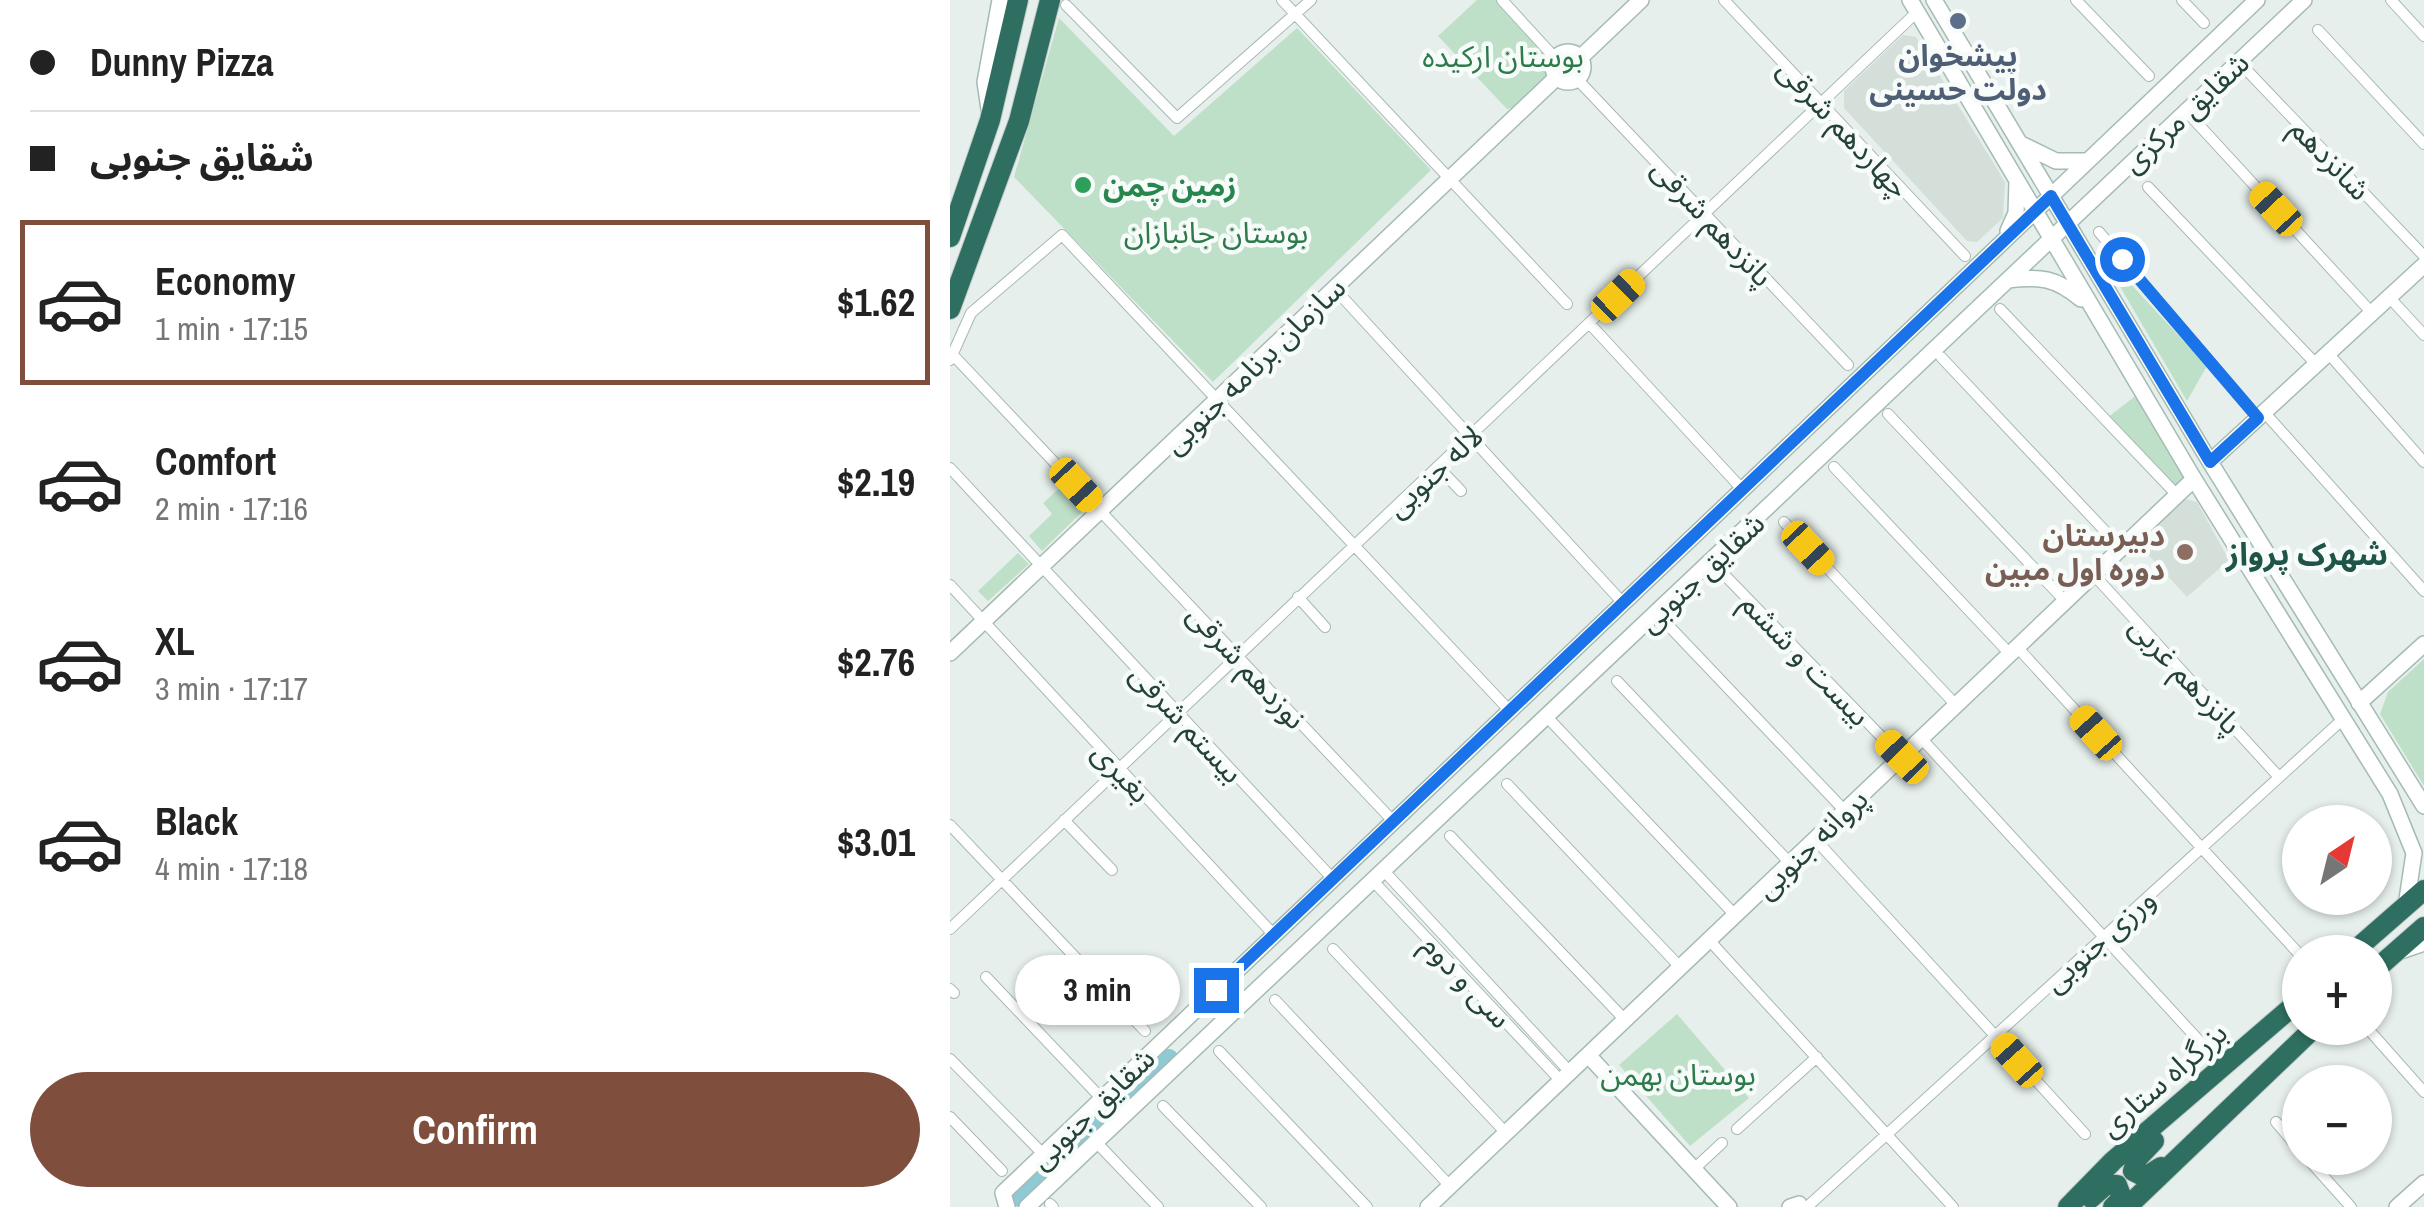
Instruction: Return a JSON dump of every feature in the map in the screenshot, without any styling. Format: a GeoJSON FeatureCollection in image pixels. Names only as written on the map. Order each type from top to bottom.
{"type":"FeatureCollection","features":[{"type":"Feature","properties":{"kind":"highway"},"geometry":{"type":"LineString","coordinates":[[950,236],[990,120],[1018,0]]}},
{"type":"Feature","properties":{"kind":"highway"},"geometry":{"type":"LineString","coordinates":[[950,309],[1019,122],[1058,2]]}},
{"type":"Feature","properties":{"kind":"highway"},"geometry":{"type":"LineString","coordinates":[[2373,935],[2424,890]]}},
{"type":"Feature","properties":{"kind":"highway"},"geometry":{"type":"LineString","coordinates":[[2392,953],[2424,927]]}},
{"type":"Feature","properties":{"kind":"highway","name":"بزرگراه ستاری"},"geometry":{"type":"LineString","coordinates":[[2068,1207],[2112,1162],[2282,1016]]}},
{"type":"Feature","properties":{"kind":"highway","name":"بزرگراه ستاری"},"geometry":{"type":"LineString","coordinates":[[2127,1207],[2296,1045]]}},
{"type":"Feature","properties":{"kind":"highway"},"geometry":{"type":"LineString","coordinates":[[2195,1140],[2150,1175],[2132,1172],[2137,1158],[2198,1103],[2231,1061]]}},
{"type":"Feature","properties":{"kind":"highway"},"geometry":{"type":"LineString","coordinates":[[2082,1207],[2111,1184],[2122,1193],[2113,1207]]}},
{"type":"Feature","properties":{"kind":"main road"},"geometry":{"type":"LineString","coordinates":[[990,120],[985,82],[1000,0]]}},
{"type":"Feature","properties":{"kind":"main road"},"geometry":{"type":"LineString","coordinates":[[1580,58],[1641,0]]}},
{"type":"Feature","properties":{"kind":"main road"},"geometry":{"type":"LineString","coordinates":[[1934,0],[2210,462],[2422,804]]}},
{"type":"Feature","properties":{"kind":"main road","name":"شقایق مرکزی"},"geometry":{"type":"LineString","coordinates":[[2051,196],[2257,0]]}},
{"type":"Feature","properties":{"kind":"main road","name":"شقایق مرکزی"},"geometry":{"type":"LineString","coordinates":[[2067,224],[2304,0]]}},
{"type":"Feature","properties":{"kind":"main road"},"geometry":{"type":"LineString","coordinates":[[1914,6],[2194,479],[2424,847]]}},
{"type":"Feature","properties":{"kind":"main road"},"geometry":{"type":"LineString","coordinates":[[1568,53],[1580,58],[1582,72],[1577,79],[1569,82],[1556,77],[1556,59],[1568,53]]}},
{"type":"Feature","properties":{"kind":"main road","name":"سازمان برنامه جنوبی"},"geometry":{"type":"LineString","coordinates":[[950,653],[1556,77]]}},
{"type":"Feature","properties":{"kind":"main road"},"geometry":{"type":"LineString","coordinates":[[2018,142],[2056,161],[2088,161]]}},
{"type":"Feature","properties":{"kind":"main road"},"geometry":{"type":"LineString","coordinates":[[2002,243],[2016,213],[2016,177]]}},
{"type":"Feature","properties":{"kind":"main road","name":"شقایق جنوبی"},"geometry":{"type":"LineString","coordinates":[[1005,1200],[1044,1154],[1102,1098],[2051,196]]}},
{"type":"Feature","properties":{"kind":"main road","name":"شقایق جنوبی"},"geometry":{"type":"LineString","coordinates":[[1028,1207],[1383,881],[1547,717],[2067,224]]}},
{"type":"Feature","properties":{"kind":"main road"},"geometry":{"type":"LineString","coordinates":[[2210,462],[2424,265]]}},
{"type":"Feature","properties":{"kind":"main road"},"geometry":{"type":"LineString","coordinates":[[2008,280],[2059,280],[2092,308]]}},
{"type":"Feature","properties":{"kind":"main road","name":"پروانه جنوبی"},"geometry":{"type":"LineString","coordinates":[[1428,1207],[2194,479]]}},
{"type":"Feature","properties":{"kind":"main road"},"geometry":{"type":"LineString","coordinates":[[2359,703],[2424,644]]}},
{"type":"Feature","properties":{"kind":"main road"},"geometry":{"type":"LineString","coordinates":[[2390,794],[2414,854],[2406,906]]}},
{"type":"Feature","properties":{"kind":"main road"},"geometry":{"type":"LineString","coordinates":[[2392,954],[2424,943]]}},
{"type":"Feature","properties":{"kind":"main road"},"geometry":{"type":"LineString","coordinates":[[1588,1055],[1726,1204],[1744,1207]]}},
{"type":"Feature","properties":{"kind":"main road"},"geometry":{"type":"LineString","coordinates":[[2397,1207],[2424,1182]]}},
{"type":"Feature","properties":{"kind":"street"},"geometry":{"type":"LineString","coordinates":[[1282,0],[1567,304]]}},
{"type":"Feature","properties":{"kind":"street"},"geometry":{"type":"LineString","coordinates":[[1058,2],[1177,118],[1311,0]]}},
{"type":"Feature","properties":{"kind":"street"},"geometry":{"type":"LineString","coordinates":[[1502,0],[1556,59]]}},
{"type":"Feature","properties":{"kind":"street","name":"چهاردهم شرقی"},"geometry":{"type":"LineString","coordinates":[[1724,0],[1965,256]]}},
{"type":"Feature","properties":{"kind":"street"},"geometry":{"type":"LineString","coordinates":[[2076,0],[2149,76]]}},
{"type":"Feature","properties":{"kind":"street"},"geometry":{"type":"LineString","coordinates":[[2182,0],[2204,23]]}},
{"type":"Feature","properties":{"kind":"street"},"geometry":{"type":"LineString","coordinates":[[2391,0],[2424,36]]}},
{"type":"Feature","properties":{"kind":"street","name":"لاله جنوبی"},"geometry":{"type":"LineString","coordinates":[[950,929],[1821,103],[1914,6]]}},
{"type":"Feature","properties":{"kind":"street"},"geometry":{"type":"LineString","coordinates":[[2318,30],[2424,144]]}},
{"type":"Feature","properties":{"kind":"street","name":"شانزدهم"},"geometry":{"type":"LineString","coordinates":[[2238,62],[2424,256]]}},
{"type":"Feature","properties":{"kind":"street","name":"پانزدهم شرقی"},"geometry":{"type":"LineString","coordinates":[[1577,79],[1848,365]]}},
{"type":"Feature","properties":{"kind":"street"},"geometry":{"type":"LineString","coordinates":[[2186,111],[2372,313]]}},
{"type":"Feature","properties":{"kind":"street"},"geometry":{"type":"LineString","coordinates":[[2148,187],[2424,462]]}},
{"type":"Feature","properties":{"kind":"street"},"geometry":{"type":"LineString","coordinates":[[2100,232],[2261,415],[2424,591]]}},
{"type":"Feature","properties":{"kind":"street"},"geometry":{"type":"LineString","coordinates":[[951,357],[971,313],[1060,234],[1510,711]]}},
{"type":"Feature","properties":{"kind":"street"},"geometry":{"type":"LineString","coordinates":[[1334,288],[1623,603]]}},
{"type":"Feature","properties":{"kind":"street"},"geometry":{"type":"LineString","coordinates":[[2390,297],[2424,335]]}},
{"type":"Feature","properties":{"kind":"street"},"geometry":{"type":"LineString","coordinates":[[2000,309],[2177,495]]}},
{"type":"Feature","properties":{"kind":"street"},"geometry":{"type":"LineString","coordinates":[[1589,324],[1742,489]]}},
{"type":"Feature","properties":{"kind":"street","name":"نوزدهم شرقی"},"geometry":{"type":"LineString","coordinates":[[951,357],[1393,821]]}},
{"type":"Feature","properties":{"kind":"street"},"geometry":{"type":"LineString","coordinates":[[1941,357],[2121,548]]}},
{"type":"Feature","properties":{"kind":"street"},"geometry":{"type":"LineString","coordinates":[[1888,414],[2065,601]]}},
{"type":"Feature","properties":{"kind":"street"},"geometry":{"type":"LineString","coordinates":[[1834,467],[2014,650],[2282,936]]}},
{"type":"Feature","properties":{"kind":"street","name":"بیستم شرقی"},"geometry":{"type":"LineString","coordinates":[[950,468],[1333,879]]}},
{"type":"Feature","properties":{"kind":"street"},"geometry":{"type":"LineString","coordinates":[[1438,468],[1460,491]]}},
{"type":"Feature","properties":{"kind":"street"},"geometry":{"type":"LineString","coordinates":[[1784,522],[1956,706]]}},
{"type":"Feature","properties":{"kind":"street","name":"بیست و ششم"},"geometry":{"type":"LineString","coordinates":[[1711,561],[1902,757]]}},
{"type":"Feature","properties":{"kind":"street","name":"پانزدهم غربی"},"geometry":{"type":"LineString","coordinates":[[2094,574],[2280,776]]}},
{"type":"Feature","properties":{"kind":"street","name":"بغیری"},"geometry":{"type":"LineString","coordinates":[[950,585],[1274,935]]}},
{"type":"Feature","properties":{"kind":"street"},"geometry":{"type":"LineString","coordinates":[[1298,598],[1325,627]]}},
{"type":"Feature","properties":{"kind":"street"},"geometry":{"type":"LineString","coordinates":[[1668,625],[1845,811]]}},
{"type":"Feature","properties":{"kind":"street"},"geometry":{"type":"LineString","coordinates":[[1617,680],[1790,863]]}},
{"type":"Feature","properties":{"kind":"street"},"geometry":{"type":"LineString","coordinates":[[1547,717],[1735,915]]}},
{"type":"Feature","properties":{"kind":"street","name":"ورزی جنوبی"},"geometry":{"type":"LineString","coordinates":[[1801,1205],[1886,1133],[2342,720]]}},
{"type":"Feature","properties":{"kind":"street"},"geometry":{"type":"LineString","coordinates":[[1921,738],[2203,1045]]}},
{"type":"Feature","properties":{"kind":"street"},"geometry":{"type":"LineString","coordinates":[[1507,784],[1680,967]]}},
{"type":"Feature","properties":{"kind":"street"},"geometry":{"type":"LineString","coordinates":[[1064,820],[1112,870]]}},
{"type":"Feature","properties":{"kind":"street"},"geometry":{"type":"LineString","coordinates":[[950,825],[1144,1030]]}},
{"type":"Feature","properties":{"kind":"street"},"geometry":{"type":"LineString","coordinates":[[1450,836],[1625,1020]]}},
{"type":"Feature","properties":{"kind":"street"},"geometry":{"type":"LineString","coordinates":[[1815,839],[2085,1134]]}},
{"type":"Feature","properties":{"kind":"street","name":"سی و دوم"},"geometry":{"type":"LineString","coordinates":[[1383,881],[1453,946],[1565,1077]]}},
{"type":"Feature","properties":{"kind":"street","name":"سی و دوم"},"geometry":{"type":"LineString","coordinates":[[1383,881],[1443,955],[1565,1077]]}},
{"type":"Feature","properties":{"kind":"street"},"geometry":{"type":"LineString","coordinates":[[1709,940],[1953,1207]]}},
{"type":"Feature","properties":{"kind":"street"},"geometry":{"type":"LineString","coordinates":[[1443,955],[1453,946]]}},
{"type":"Feature","properties":{"kind":"street"},"geometry":{"type":"LineString","coordinates":[[1333,949],[1506,1133]]}},
{"type":"Feature","properties":{"kind":"street"},"geometry":{"type":"LineString","coordinates":[[986,977],[1102,1098]]}},
{"type":"Feature","properties":{"kind":"street"},"geometry":{"type":"LineString","coordinates":[[1275,1000],[1450,1186]]}},
{"type":"Feature","properties":{"kind":"street"},"geometry":{"type":"LineString","coordinates":[[2382,1045],[2424,1092]]}},
{"type":"Feature","properties":{"kind":"street"},"geometry":{"type":"LineString","coordinates":[[1219,1052],[1367,1207]]}},
{"type":"Feature","properties":{"kind":"street"},"geometry":{"type":"LineString","coordinates":[[1737,1130],[1817,1058]]}},
{"type":"Feature","properties":{"kind":"street"},"geometry":{"type":"LineString","coordinates":[[950,1059],[1044,1154]]}},
{"type":"Feature","properties":{"kind":"street"},"geometry":{"type":"LineString","coordinates":[[1163,1106],[1261,1207]]}},
{"type":"Feature","properties":{"kind":"street"},"geometry":{"type":"LineString","coordinates":[[950,1117],[1002,1172]]}},
{"type":"Feature","properties":{"kind":"street"},"geometry":{"type":"LineString","coordinates":[[2276,1122],[2282,1129]]}},
{"type":"Feature","properties":{"kind":"street"},"geometry":{"type":"LineString","coordinates":[[1098,1143],[1158,1207]]}},
{"type":"Feature","properties":{"kind":"street"},"geometry":{"type":"LineString","coordinates":[[1694,1169],[1722,1143]]}},
{"type":"Feature","properties":{"kind":"street"},"geometry":{"type":"LineString","coordinates":[[2322,1175],[2351,1207]]}},
{"type":"Feature","properties":{"kind":"shaded area"},"geometry":{"type":"Polygon","coordinates":[[[1903,35],[1916,37],[2005,182],[2003,218],[1977,242],[1967,241],[1844,108],[1844,91],[1903,35]]]}},
{"type":"Feature","properties":{"kind":"shaded area","name":"دبیرستان دوره اول مبین"},"geometry":{"type":"Polygon","coordinates":[[[2185,499],[2197,502],[2229,560],[2187,597],[2138,544],[2185,499]]]}},
{"type":"Feature","properties":{"kind":"green space","name":"بوستان ارکیده"},"geometry":{"type":"Polygon","coordinates":[[[1477,0],[1497,0],[1551,59],[1549,73],[1512,108],[1507,109],[1438,36],[1477,0]]]}},
{"type":"Feature","properties":{"kind":"green space","name":"بوستان جانبازان"},"geometry":{"type":"Polygon","coordinates":[[[1059,18],[1174,136],[1297,28],[1431,170],[1213,382],[1014,177],[1059,18]]]}},
{"type":"Feature","properties":{"kind":"green space"},"geometry":{"type":"Polygon","coordinates":[[[2098,249],[2207,366],[2187,401],[2098,249]]]}},
{"type":"Feature","properties":{"kind":"green space"},"geometry":{"type":"Polygon","coordinates":[[[2138,394],[2190,475],[2173,489],[2107,418],[2138,394]]]}},
{"type":"Feature","properties":{"kind":"green space"},"geometry":{"type":"Polygon","coordinates":[[[1063,485],[1084,510],[1042,551],[1029,536],[1052,514],[1043,503],[1063,485]]]}},
{"type":"Feature","properties":{"kind":"green space"},"geometry":{"type":"Polygon","coordinates":[[[1018,553],[1029,564],[988,601],[978,591],[1018,553]]]}},
{"type":"Feature","properties":{"kind":"green space"},"geometry":{"type":"Polygon","coordinates":[[[2424,659],[2424,786],[2380,714],[2388,692],[2424,659]]]}},
{"type":"Feature","properties":{"kind":"green space","name":"بوستان بهمن"},"geometry":{"type":"Polygon","coordinates":[[[1677,1014],[1749,1098],[1690,1146],[1619,1065],[1677,1014]]]}},
{"type":"Feature","properties":{"kind":"waterway"},"geometry":{"type":"LineString","coordinates":[[1020,1198],[1169,1058]]}},
{"type":"Feature","properties":{"kind":"place","name":"پیشخوان دولت حسینی"},"geometry":{"type":"Point","coordinates":[1958,21]}},
{"type":"Feature","properties":{"kind":"place","name":"زمین چمن"},"geometry":{"type":"Point","coordinates":[1083,185]}},
{"type":"Feature","properties":{"kind":"place","name":"دبیرستان دوره اول مبین"},"geometry":{"type":"Point","coordinates":[2185,552]}},
{"type":"Feature","properties":{"kind":"district","name":"شهرک پرواز"},"geometry":{"type":"Point","coordinates":[2307,553]}},
{"type":"Feature","properties":{"kind":"route"},"geometry":{"type":"LineString","coordinates":[[1216,990],[2051,196],[2210,462],[2258,418],[2122,259]]}}]}
